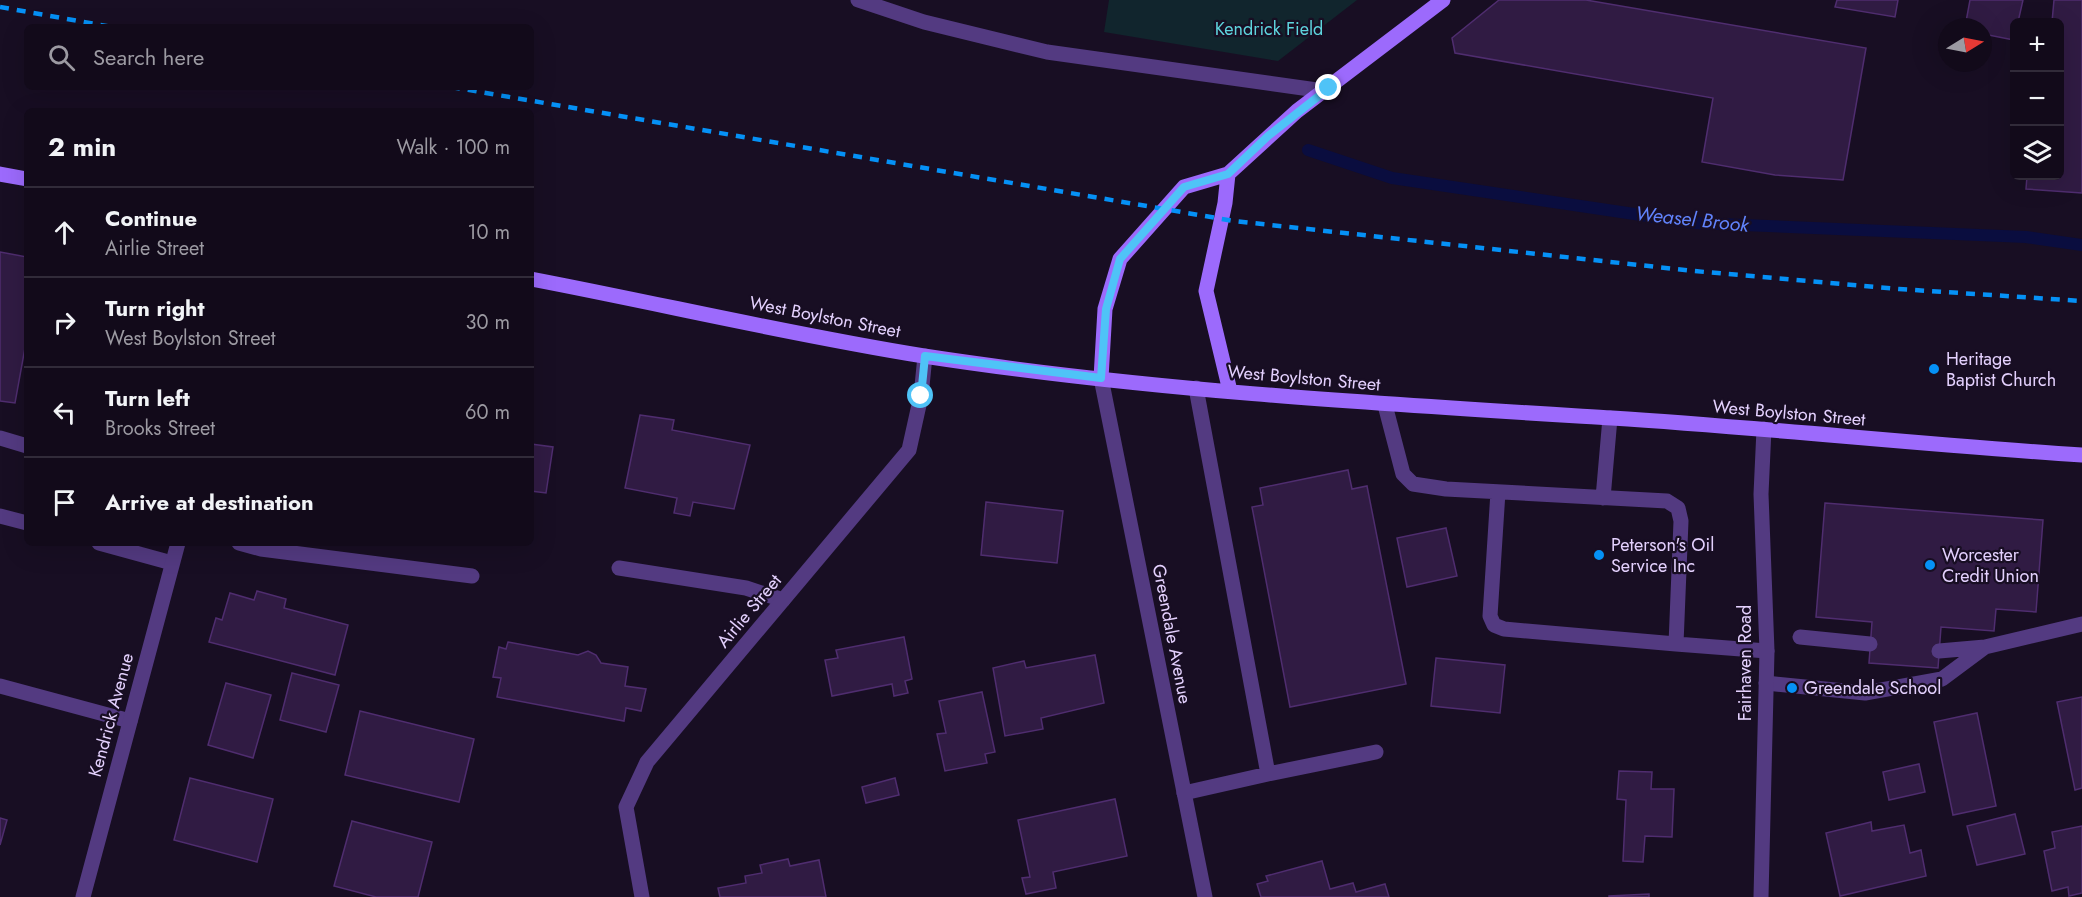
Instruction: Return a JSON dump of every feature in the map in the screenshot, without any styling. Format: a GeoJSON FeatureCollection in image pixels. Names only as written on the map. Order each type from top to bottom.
{"type":"FeatureCollection","features":[{"type":"Feature","properties":{"kind":"main road"},"geometry":{"type":"LineString","coordinates":[[1101,378],[1106,309],[1120,259],[1184,187],[1228,174],[1268,136],[1443,0]]}},
{"type":"Feature","properties":{"kind":"main road"},"geometry":{"type":"LineString","coordinates":[[0,174],[24,179]]}},
{"type":"Feature","properties":{"kind":"main road"},"geometry":{"type":"LineString","coordinates":[[1228,174],[1225,203],[1206,291],[1230,391]]}},
{"type":"Feature","properties":{"kind":"main road","name":"West Boylston Street"},"geometry":{"type":"LineString","coordinates":[[534,280],[925,356],[1101,378],[1385,405],[1764,429],[1857,439],[2082,455]]}},
{"type":"Feature","properties":{"kind":"street"},"geometry":{"type":"LineString","coordinates":[[858,0],[924,22],[1047,52],[1324,91]]}},
{"type":"Feature","properties":{"kind":"street","name":"Airlie Street"},"geometry":{"type":"LineString","coordinates":[[642,897],[626,807],[647,762],[909,450],[921,396],[925,356]]}},
{"type":"Feature","properties":{"kind":"street","name":"Greendale Avenue"},"geometry":{"type":"LineString","coordinates":[[1101,378],[1205,897]]}},
{"type":"Feature","properties":{"kind":"street"},"geometry":{"type":"LineString","coordinates":[[1196,388],[1268,774]]}},
{"type":"Feature","properties":{"kind":"street"},"geometry":{"type":"LineString","coordinates":[[1385,405],[1403,474],[1413,484],[1426,488],[1667,501],[1678,508],[1681,521],[1676,644]]}},
{"type":"Feature","properties":{"kind":"street"},"geometry":{"type":"LineString","coordinates":[[1603,498],[1610,418]]}},
{"type":"Feature","properties":{"kind":"street","name":"Fairhaven Road"},"geometry":{"type":"LineString","coordinates":[[1761,897],[1767,651],[1761,494],[1764,429]]}},
{"type":"Feature","properties":{"kind":"street"},"geometry":{"type":"LineString","coordinates":[[0,438],[24,442]]}},
{"type":"Feature","properties":{"kind":"street"},"geometry":{"type":"LineString","coordinates":[[1498,492],[1490,616],[1494,626],[1504,629],[1767,651]]}},
{"type":"Feature","properties":{"kind":"street"},"geometry":{"type":"LineString","coordinates":[[0,516],[24,522]]}},
{"type":"Feature","properties":{"kind":"street"},"geometry":{"type":"LineString","coordinates":[[110,546],[172,563]]}},
{"type":"Feature","properties":{"kind":"street","name":"Kendrick Avenue"},"geometry":{"type":"LineString","coordinates":[[82,897],[177,546]]}},
{"type":"Feature","properties":{"kind":"street"},"geometry":{"type":"LineString","coordinates":[[250,546],[472,576]]}},
{"type":"Feature","properties":{"kind":"street"},"geometry":{"type":"LineString","coordinates":[[619,568],[746,588],[783,600]]}},
{"type":"Feature","properties":{"kind":"street"},"geometry":{"type":"LineString","coordinates":[[1939,651],[1985,647],[2082,624]]}},
{"type":"Feature","properties":{"kind":"street"},"geometry":{"type":"LineString","coordinates":[[1800,637],[1870,644]]}},
{"type":"Feature","properties":{"kind":"street"},"geometry":{"type":"LineString","coordinates":[[1766,683],[1865,693],[1942,679],[1985,647]]}},
{"type":"Feature","properties":{"kind":"street"},"geometry":{"type":"LineString","coordinates":[[0,686],[130,721]]}},
{"type":"Feature","properties":{"kind":"street"},"geometry":{"type":"LineString","coordinates":[[1184,793],[1376,752]]}},
{"type":"Feature","properties":{"kind":"green space","name":"Kendrick Field"},"geometry":{"type":"Polygon","coordinates":[[[1109,0],[1357,0],[1278,61],[1104,32],[1109,0]]]}},
{"type":"Feature","properties":{"kind":"building"},"geometry":{"type":"Polygon","coordinates":[[[1499,0],[1586,0],[1866,48],[1843,180],[1775,175],[1702,162],[1713,98],[1455,53],[1452,38],[1499,0]]]}},
{"type":"Feature","properties":{"kind":"building"},"geometry":{"type":"Polygon","coordinates":[[[1837,0],[1898,0],[1895,17],[1835,7],[1837,0]]]}},
{"type":"Feature","properties":{"kind":"building"},"geometry":{"type":"Polygon","coordinates":[[[1970,0],[2023,0],[2019,18],[2010,18],[2010,39],[1992,36],[1992,18],[1967,18],[1970,0]]]}},
{"type":"Feature","properties":{"kind":"building"},"geometry":{"type":"Polygon","coordinates":[[[2054,0],[2082,0],[2082,193],[2026,189],[2027,180],[2064,180],[2064,18],[2052,18],[2054,0]]]}},
{"type":"Feature","properties":{"kind":"building"},"geometry":{"type":"Polygon","coordinates":[[[0,252],[24,256],[24,354],[15,403],[0,401],[0,252]]]}},
{"type":"Feature","properties":{"kind":"building"},"geometry":{"type":"Polygon","coordinates":[[[640,415],[674,420],[672,430],[750,445],[734,509],[693,502],[690,516],[674,513],[677,498],[625,488],[640,415]]]}},
{"type":"Feature","properties":{"kind":"building"},"geometry":{"type":"Polygon","coordinates":[[[534,444],[553,447],[546,493],[534,491],[534,444]]]}},
{"type":"Feature","properties":{"kind":"building"},"geometry":{"type":"Polygon","coordinates":[[[1348,470],[1352,489],[1367,486],[1406,684],[1290,707],[1252,507],[1263,505],[1260,488],[1348,470]]]}},
{"type":"Feature","properties":{"kind":"building"},"geometry":{"type":"Polygon","coordinates":[[[986,502],[1063,511],[1057,563],[981,555],[986,502]]]}},
{"type":"Feature","properties":{"kind":"building","name":"Worcester Credit Union"},"geometry":{"type":"Polygon","coordinates":[[[1825,503],[2043,520],[2036,612],[1996,609],[1994,631],[1941,627],[1938,668],[1869,663],[1872,622],[1816,617],[1825,503]]]}},
{"type":"Feature","properties":{"kind":"building"},"geometry":{"type":"Polygon","coordinates":[[[1446,528],[1457,576],[1407,587],[1397,538],[1446,528]]]}},
{"type":"Feature","properties":{"kind":"building"},"geometry":{"type":"Polygon","coordinates":[[[257,591],[286,599],[284,608],[348,625],[335,675],[209,642],[216,618],[222,620],[230,593],[254,600],[257,591]]]}},
{"type":"Feature","properties":{"kind":"building"},"geometry":{"type":"Polygon","coordinates":[[[904,637],[912,679],[905,681],[908,693],[894,696],[892,684],[832,696],[825,660],[838,658],[836,650],[904,637]]]}},
{"type":"Feature","properties":{"kind":"building"},"geometry":{"type":"Polygon","coordinates":[[[508,642],[578,655],[588,651],[596,655],[601,663],[628,667],[625,686],[646,689],[641,711],[626,708],[624,721],[497,697],[501,678],[493,677],[499,647],[506,649],[508,642]]]}},
{"type":"Feature","properties":{"kind":"building"},"geometry":{"type":"Polygon","coordinates":[[[1095,655],[1104,703],[1041,718],[1043,729],[1005,736],[993,668],[1024,661],[1026,668],[1095,655]]]}},
{"type":"Feature","properties":{"kind":"building"},"geometry":{"type":"Polygon","coordinates":[[[1436,658],[1505,665],[1500,713],[1431,706],[1436,658]]]}},
{"type":"Feature","properties":{"kind":"building"},"geometry":{"type":"Polygon","coordinates":[[[292,673],[339,685],[326,732],[280,720],[292,673]]]}},
{"type":"Feature","properties":{"kind":"building"},"geometry":{"type":"Polygon","coordinates":[[[226,683],[271,695],[253,758],[208,745],[226,683]]]}},
{"type":"Feature","properties":{"kind":"building"},"geometry":{"type":"Polygon","coordinates":[[[982,692],[995,752],[985,754],[987,763],[945,771],[937,734],[946,733],[939,701],[982,692]]]}},
{"type":"Feature","properties":{"kind":"building"},"geometry":{"type":"Polygon","coordinates":[[[2082,697],[2082,788],[2075,790],[2057,702],[2082,697]]]}},
{"type":"Feature","properties":{"kind":"building"},"geometry":{"type":"Polygon","coordinates":[[[360,711],[474,739],[459,802],[345,775],[360,711]]]}},
{"type":"Feature","properties":{"kind":"building"},"geometry":{"type":"Polygon","coordinates":[[[1977,713],[1996,806],[1953,815],[1934,722],[1977,713]]]}},
{"type":"Feature","properties":{"kind":"building"},"geometry":{"type":"Polygon","coordinates":[[[1919,764],[1925,792],[1889,800],[1883,772],[1919,764]]]}},
{"type":"Feature","properties":{"kind":"building"},"geometry":{"type":"Polygon","coordinates":[[[1619,771],[1652,772],[1651,789],[1674,789],[1672,837],[1645,836],[1643,862],[1623,861],[1626,800],[1617,799],[1619,771]]]}},
{"type":"Feature","properties":{"kind":"building"},"geometry":{"type":"Polygon","coordinates":[[[190,778],[273,799],[257,862],[174,840],[190,778]]]}},
{"type":"Feature","properties":{"kind":"building"},"geometry":{"type":"Polygon","coordinates":[[[895,778],[899,795],[866,803],[862,787],[895,778]]]}},
{"type":"Feature","properties":{"kind":"building"},"geometry":{"type":"Polygon","coordinates":[[[1115,799],[1127,856],[1053,872],[1056,888],[1026,894],[1022,878],[1030,877],[1018,820],[1115,799]]]}},
{"type":"Feature","properties":{"kind":"building"},"geometry":{"type":"Polygon","coordinates":[[[2015,814],[2025,854],[1977,865],[1967,826],[2015,814]]]}},
{"type":"Feature","properties":{"kind":"building"},"geometry":{"type":"Polygon","coordinates":[[[0,818],[7,820],[0,845],[0,818]]]}},
{"type":"Feature","properties":{"kind":"building"},"geometry":{"type":"Polygon","coordinates":[[[352,821],[432,842],[418,897],[376,897],[334,886],[352,821]]]}},
{"type":"Feature","properties":{"kind":"building"},"geometry":{"type":"Polygon","coordinates":[[[1871,822],[1872,831],[1904,825],[1910,853],[1921,850],[1926,876],[1840,896],[1826,833],[1871,822]]]}},
{"type":"Feature","properties":{"kind":"building"},"geometry":{"type":"Polygon","coordinates":[[[2082,826],[2082,893],[2069,896],[2068,887],[2052,891],[2044,851],[2055,848],[2052,832],[2082,826]]]}},
{"type":"Feature","properties":{"kind":"building"},"geometry":{"type":"Polygon","coordinates":[[[788,859],[790,866],[819,860],[826,897],[720,897],[718,888],[746,883],[745,876],[762,873],[760,865],[788,859]]]}},
{"type":"Feature","properties":{"kind":"building"},"geometry":{"type":"Polygon","coordinates":[[[1322,861],[1330,889],[1353,883],[1356,892],[1385,884],[1389,897],[1261,897],[1257,884],[1268,881],[1266,876],[1322,861]]]}},
{"type":"Feature","properties":{"kind":"building"},"geometry":{"type":"Polygon","coordinates":[[[1649,894],[1649,897],[1609,897],[1609,896],[1649,894]]]}},
{"type":"Feature","properties":{"kind":"waterway","name":"Weasel Brook"},"geometry":{"type":"LineString","coordinates":[[1308,150],[1392,178],[1695,223],[2026,237],[2082,245]]}},
{"type":"Feature","properties":{"kind":"railway"},"geometry":{"type":"LineString","coordinates":[[0,7],[95,24]]}},
{"type":"Feature","properties":{"kind":"railway"},"geometry":{"type":"LineString","coordinates":[[469,90],[1234,221],[1694,271],[1899,289],[2082,301]]}},
{"type":"Feature","properties":{"kind":"place","name":"Heritage Baptist Church"},"geometry":{"type":"Point","coordinates":[1934,369]}},
{"type":"Feature","properties":{"kind":"place","name":"Peterson's Oil Service Inc"},"geometry":{"type":"Point","coordinates":[1599,555]}},
{"type":"Feature","properties":{"kind":"place","name":"Worcester Credit Union"},"geometry":{"type":"Point","coordinates":[1930,565]}},
{"type":"Feature","properties":{"kind":"place","name":"Greendale School"},"geometry":{"type":"Point","coordinates":[1792,688]}},
{"type":"Feature","properties":{"kind":"route"},"geometry":{"type":"LineString","coordinates":[[921,396],[925,356],[1101,378],[1106,309],[1120,259],[1184,187],[1228,174],[1297,111],[1329,88]]}}]}
